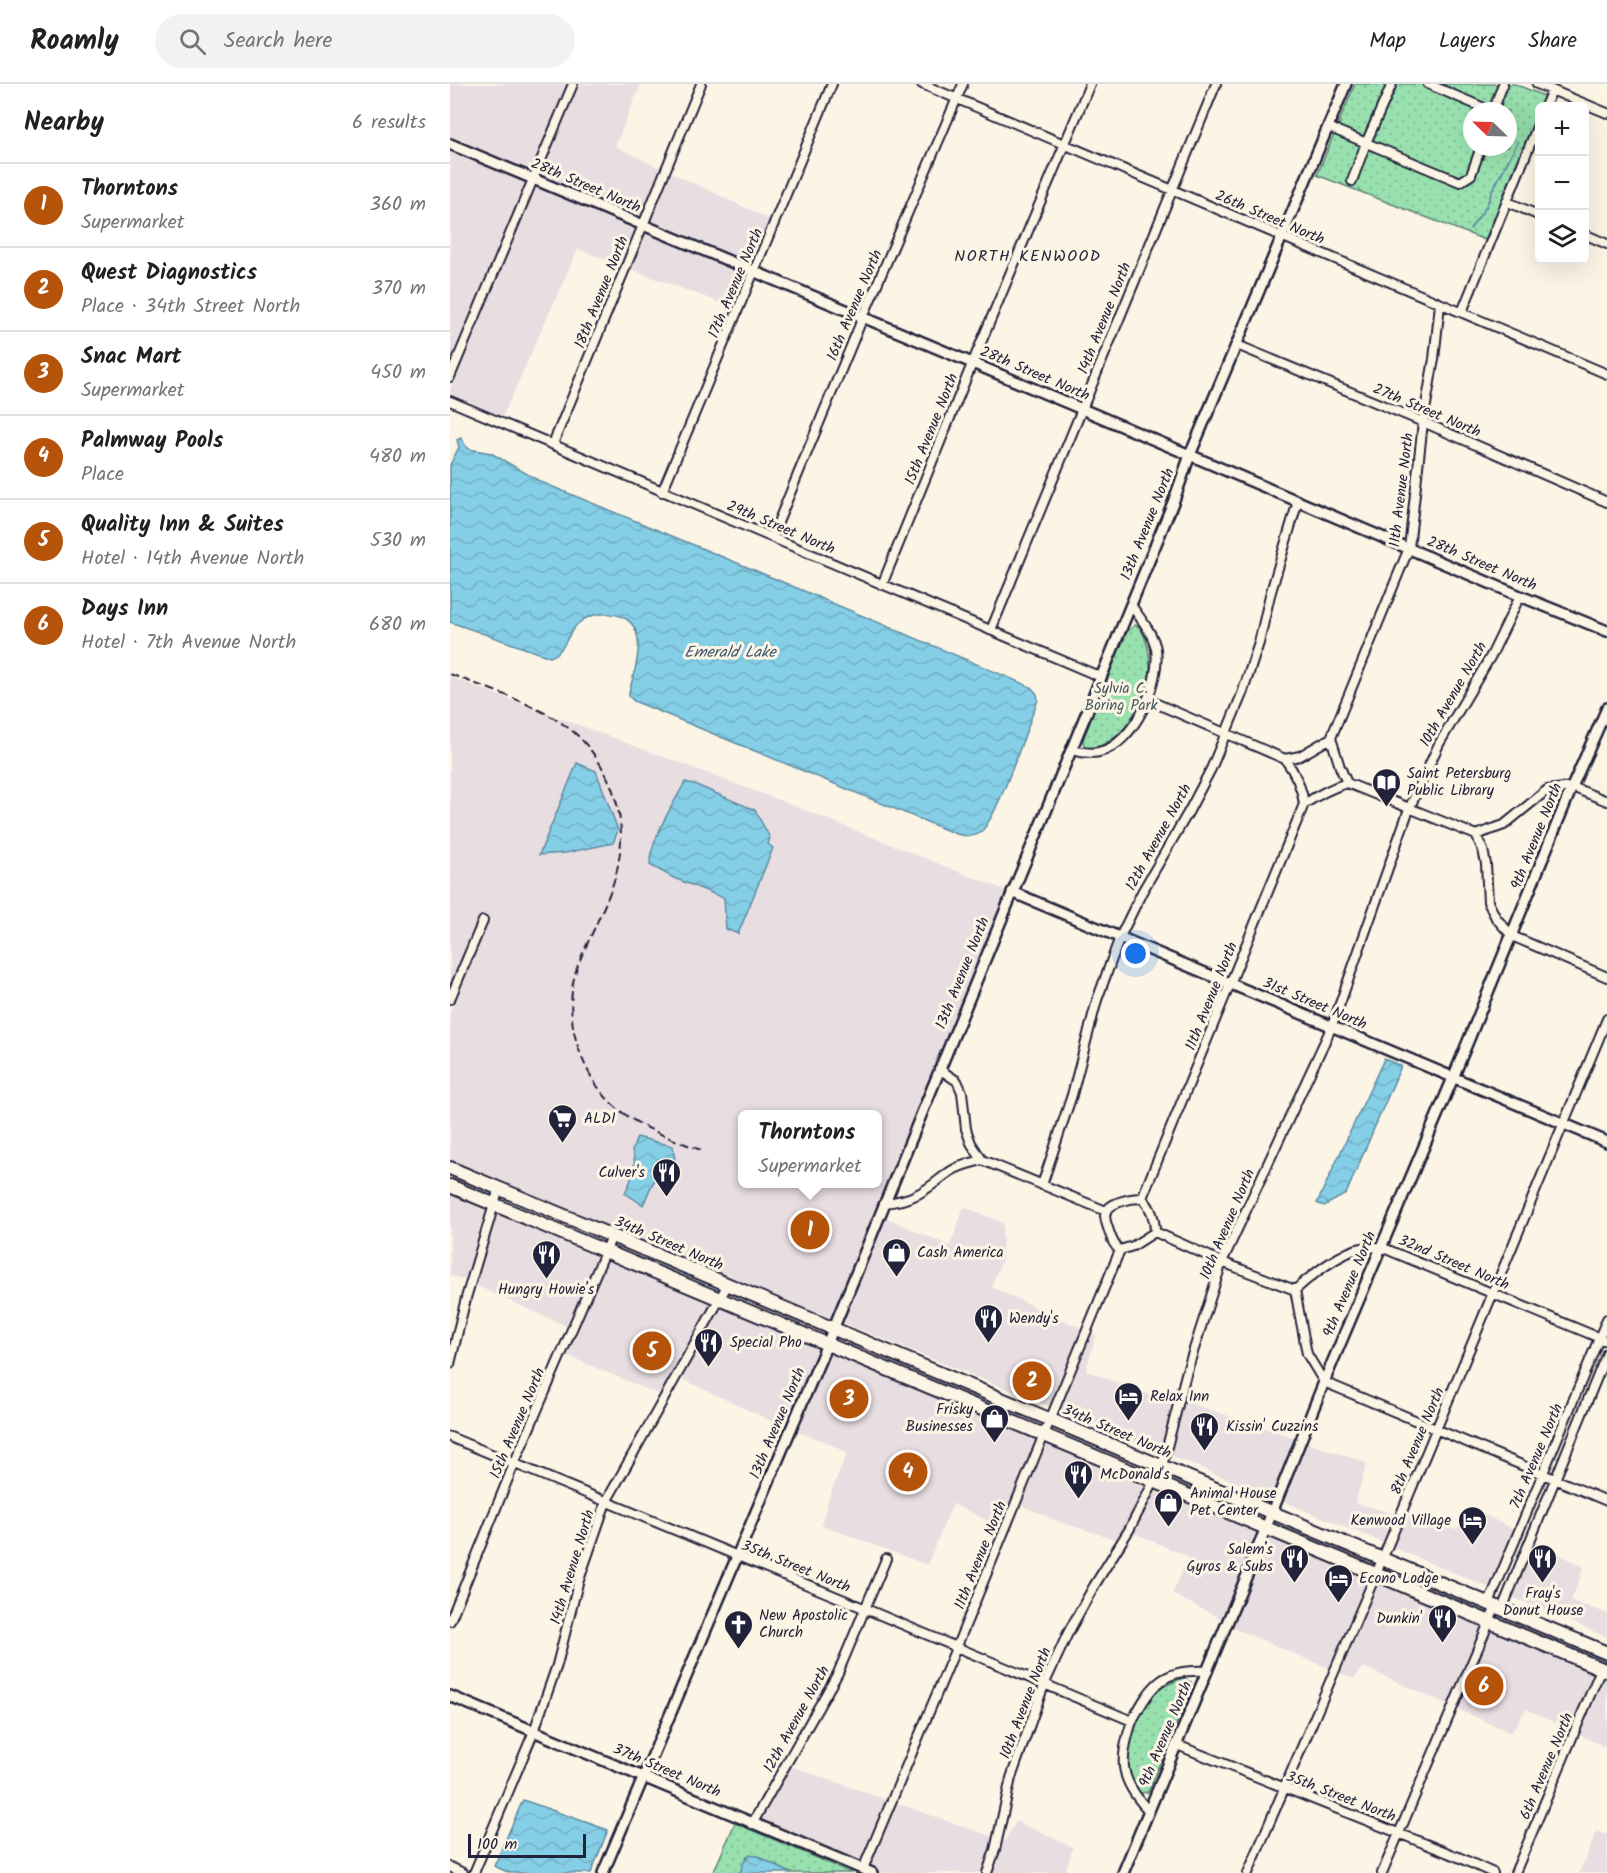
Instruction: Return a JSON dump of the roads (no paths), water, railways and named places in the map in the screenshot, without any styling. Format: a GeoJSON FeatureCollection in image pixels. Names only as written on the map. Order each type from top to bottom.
{"type":"FeatureCollection","features":[{"type":"Feature","properties":{"kind":"highway","name":"34th Street North"},"geometry":{"type":"LineString","coordinates":[[450,1167],[1607,1653]]}},
{"type":"Feature","properties":{"kind":"highway"},"geometry":{"type":"LineString","coordinates":[[450,1186],[1604,1670]]}},
{"type":"Feature","properties":{"kind":"highway"},"geometry":{"type":"LineString","coordinates":[[935,1389],[942,1374]]}},
{"type":"Feature","properties":{"kind":"street"},"geometry":{"type":"LineString","coordinates":[[450,377],[573,84]]}},
{"type":"Feature","properties":{"kind":"street","name":"18th Avenue North"},"geometry":{"type":"LineString","coordinates":[[553,444],[701,84]]}},
{"type":"Feature","properties":{"kind":"street","name":"17th Avenue North"},"geometry":{"type":"LineString","coordinates":[[662,492],[832,84]]}},
{"type":"Feature","properties":{"kind":"street","name":"26th Street North"},"geometry":{"type":"LineString","coordinates":[[922,84],[1607,374]]}},
{"type":"Feature","properties":{"kind":"street","name":"16th Avenue North"},"geometry":{"type":"LineString","coordinates":[[772,537],[963,84]]}},
{"type":"Feature","properties":{"kind":"street","name":"15th Avenue North"},"geometry":{"type":"LineString","coordinates":[[882,585],[1090,84]]}},
{"type":"Feature","properties":{"kind":"street","name":"14th Avenue North"},"geometry":{"type":"LineString","coordinates":[[991,630],[1216,84]]}},
{"type":"Feature","properties":{"kind":"street","name":"13th Avenue North"},"geometry":{"type":"LineString","coordinates":[[603,1873],[827,1344],[1131,605],[1190,455],[1346,84]]}},
{"type":"Feature","properties":{"kind":"street"},"geometry":{"type":"LineString","coordinates":[[1352,181],[1392,84]]}},
{"type":"Feature","properties":{"kind":"street"},"geometry":{"type":"LineString","coordinates":[[1428,84],[1471,102]]}},
{"type":"Feature","properties":{"kind":"street"},"geometry":{"type":"LineString","coordinates":[[1496,102],[1503,84]]}},
{"type":"Feature","properties":{"kind":"street"},"geometry":{"type":"LineString","coordinates":[[1537,84],[1607,112]]}},
{"type":"Feature","properties":{"kind":"street"},"geometry":{"type":"LineString","coordinates":[[1547,102],[1552,90]]}},
{"type":"Feature","properties":{"kind":"street"},"geometry":{"type":"LineString","coordinates":[[1328,127],[1460,182],[1471,175],[1478,156]]}},
{"type":"Feature","properties":{"kind":"street"},"geometry":{"type":"LineString","coordinates":[[1462,312],[1535,131]]}},
{"type":"Feature","properties":{"kind":"street","name":"28th Street North"},"geometry":{"type":"LineString","coordinates":[[450,144],[1607,631]]}},
{"type":"Feature","properties":{"kind":"street"},"geometry":{"type":"LineString","coordinates":[[1508,202],[1535,214]]}},
{"type":"Feature","properties":{"kind":"street"},"geometry":{"type":"LineString","coordinates":[[1589,236],[1607,244]]}},
{"type":"Feature","properties":{"kind":"street","name":"11th Avenue North"},"geometry":{"type":"LineString","coordinates":[[1331,738],[1409,548],[1423,422],[1434,360],[1440,304]]}},
{"type":"Feature","properties":{"kind":"street","name":"27th Street North"},"geometry":{"type":"LineString","coordinates":[[1237,345],[1607,502]]}},
{"type":"Feature","properties":{"kind":"street","name":"29th Street North"},"geometry":{"type":"LineString","coordinates":[[450,401],[1101,677]]}},
{"type":"Feature","properties":{"kind":"street","name":"12th Avenue North"},"geometry":{"type":"LineString","coordinates":[[1042,1185],[1072,1095],[1096,1000],[1120,937],[1142,892],[1206,779],[1242,694],[1259,643],[1273,584],[1298,501]]}},
{"type":"Feature","properties":{"kind":"street","name":"10th Avenue North"},"geometry":{"type":"LineString","coordinates":[[987,1873],[995,1850],[1011,1778],[1044,1685],[1068,1633],[1128,1532],[1162,1466],[1186,1374],[1222,1262],[1332,1026],[1409,809],[1439,744],[1492,654],[1520,596]]}},
{"type":"Feature","properties":{"kind":"street"},"geometry":{"type":"LineString","coordinates":[[1071,750],[1087,753],[1101,752],[1112,746],[1134,723],[1148,700],[1157,665],[1156,647],[1131,605]]}},
{"type":"Feature","properties":{"kind":"street"},"geometry":{"type":"LineString","coordinates":[[1148,700],[1286,759],[1295,772],[1302,789],[1304,804],[1332,788],[1347,783],[1476,835],[1504,825],[1546,790],[1572,786],[1607,801]]}},
{"type":"Feature","properties":{"kind":"street","name":"9th Avenue North"},"geometry":{"type":"LineString","coordinates":[[1123,1873],[1208,1671],[1324,1382],[1453,1078],[1572,786],[1607,708]]}},
{"type":"Feature","properties":{"kind":"street"},"geometry":{"type":"LineString","coordinates":[[1286,759],[1300,756],[1331,738],[1347,783]]}},
{"type":"Feature","properties":{"kind":"street","name":"11th Avenue North"},"geometry":{"type":"LineString","coordinates":[[1142,1198],[1304,804]]}},
{"type":"Feature","properties":{"kind":"street"},"geometry":{"type":"LineString","coordinates":[[1476,835],[1486,864],[1488,902],[1496,918],[1512,936],[1607,977]]}},
{"type":"Feature","properties":{"kind":"street","name":"31st Street North"},"geometry":{"type":"LineString","coordinates":[[1012,892],[1607,1142]]}},
{"type":"Feature","properties":{"kind":"street"},"geometry":{"type":"LineString","coordinates":[[450,999],[483,921]]}},
{"type":"Feature","properties":{"kind":"street","name":"8th Avenue North"},"geometry":{"type":"LineString","coordinates":[[1248,1873],[1376,1574],[1607,1019]]}},
{"type":"Feature","properties":{"kind":"street"},"geometry":{"type":"LineString","coordinates":[[939,1069],[957,1081],[962,1092],[966,1129],[971,1143],[982,1160],[1106,1211]]}},
{"type":"Feature","properties":{"kind":"street"},"geometry":{"type":"LineString","coordinates":[[884,1203],[915,1196],[952,1170],[964,1164],[982,1160]]}},
{"type":"Feature","properties":{"kind":"street"},"geometry":{"type":"LineString","coordinates":[[450,1364],[466,1298],[499,1188]]}},
{"type":"Feature","properties":{"kind":"street"},"geometry":{"type":"LineString","coordinates":[[1142,1198],[1152,1213],[1155,1232],[1133,1246],[1120,1250],[1108,1229],[1106,1211],[1121,1201],[1142,1198]]}},
{"type":"Feature","properties":{"kind":"street"},"geometry":{"type":"LineString","coordinates":[[1155,1232],[1222,1262],[1295,1290],[1307,1354],[1324,1382],[1607,1501]]}},
{"type":"Feature","properties":{"kind":"street","name":"15th Avenue North"},"geometry":{"type":"LineString","coordinates":[[450,1621],[514,1464],[612,1236]]}},
{"type":"Feature","properties":{"kind":"street","name":"32nd Street North"},"geometry":{"type":"LineString","coordinates":[[1295,1290],[1314,1274],[1341,1257],[1358,1249],[1381,1247],[1603,1339]]}},
{"type":"Feature","properties":{"kind":"street","name":"11th Avenue North"},"geometry":{"type":"LineString","coordinates":[[863,1869],[1120,1250]]}},
{"type":"Feature","properties":{"kind":"street","name":"14th Avenue North"},"geometry":{"type":"LineString","coordinates":[[474,1873],[534,1731],[557,1665],[578,1582],[606,1502],[728,1284]]}},
{"type":"Feature","properties":{"kind":"street","name":"7th Avenue North"},"geometry":{"type":"LineString","coordinates":[[1496,1606],[1543,1474],[1603,1339],[1607,1319]]}},
{"type":"Feature","properties":{"kind":"street","name":"7th Avenue North"},"geometry":{"type":"LineString","coordinates":[[1382,1873],[1496,1606],[1556,1480],[1607,1353]]}},
{"type":"Feature","properties":{"kind":"street","name":"35th Street North"},"geometry":{"type":"LineString","coordinates":[[450,1437],[1132,1721]]}},
{"type":"Feature","properties":{"kind":"street","name":"12th Avenue North"},"geometry":{"type":"LineString","coordinates":[[752,1824],[837,1673],[886,1559]]}},
{"type":"Feature","properties":{"kind":"street"},"geometry":{"type":"LineString","coordinates":[[1148,1810],[1134,1796],[1126,1781],[1123,1761],[1125,1742],[1132,1721],[1142,1701],[1155,1685],[1172,1673],[1187,1670],[1208,1671]]}},
{"type":"Feature","properties":{"kind":"street","name":"6th Avenue North"},"geometry":{"type":"LineString","coordinates":[[1515,1873],[1604,1670]]}},
{"type":"Feature","properties":{"kind":"street","name":"37th Street North"},"geometry":{"type":"LineString","coordinates":[[450,1696],[872,1873]]}},
{"type":"Feature","properties":{"kind":"street","name":"35th Street North"},"geometry":{"type":"LineString","coordinates":[[1177,1745],[1400,1833],[1494,1873]]}},
{"type":"Feature","properties":{"kind":"street"},"geometry":{"type":"LineString","coordinates":[[450,1867],[464,1873]]}},
{"type":"Feature","properties":{"kind":"water","name":"Emerald Lake"},"geometry":{"type":"Polygon","coordinates":[[[461,438],[469,449],[491,453],[541,482],[1031,687],[1037,694],[1038,700],[1002,794],[985,827],[978,834],[971,836],[954,833],[634,701],[629,696],[629,692],[637,658],[637,634],[633,625],[624,618],[607,614],[587,618],[576,626],[560,651],[550,657],[450,622],[450,465],[459,447],[457,440],[461,438]]]}},
{"type":"Feature","properties":{"kind":"water"},"geometry":{"type":"Polygon","coordinates":[[[577,763],[596,771],[618,830],[613,843],[565,853],[539,855],[577,763]]]}},
{"type":"Feature","properties":{"kind":"water"},"geometry":{"type":"Polygon","coordinates":[[[685,782],[755,810],[770,838],[768,844],[773,848],[738,934],[726,929],[724,898],[674,878],[650,865],[658,833],[685,782]]]}},
{"type":"Feature","properties":{"kind":"water"},"geometry":{"type":"Polygon","coordinates":[[[1384,1059],[1401,1066],[1346,1194],[1324,1206],[1317,1203],[1384,1059]]]}},
{"type":"Feature","properties":{"kind":"water"},"geometry":{"type":"Polygon","coordinates":[[[637,1137],[673,1146],[675,1161],[659,1174],[643,1205],[625,1193],[633,1172],[632,1151],[637,1137]]]}},
{"type":"Feature","properties":{"kind":"water"},"geometry":{"type":"Polygon","coordinates":[[[523,1800],[608,1830],[591,1873],[510,1873],[494,1866],[523,1800]]]}},
{"type":"Feature","properties":{"kind":"water"},"geometry":{"type":"Polygon","coordinates":[[[750,1854],[758,1856],[790,1873],[740,1873],[750,1854]]]}},
{"type":"Feature","properties":{"kind":"waterway"},"geometry":{"type":"LineString","coordinates":[[1470,229],[1486,207],[1518,142]]}},
{"type":"Feature","properties":{"kind":"railway"},"geometry":{"type":"LineString","coordinates":[[450,674],[549,715],[577,735],[589,748],[607,776],[618,808],[621,842],[619,859],[611,890],[573,983],[571,1002],[575,1038],[584,1063],[593,1079],[616,1107],[651,1130],[701,1150]]}},
{"type":"Feature","properties":{"kind":"place","name":"Saint Petersburg Public Library"},"geometry":{"type":"Point","coordinates":[1386,808]}},
{"type":"Feature","properties":{"kind":"place","name":"ALDI"},"geometry":{"type":"Point","coordinates":[563,1144]}},
{"type":"Feature","properties":{"kind":"place","name":"Culver's"},"geometry":{"type":"Point","coordinates":[666,1198]}},
{"type":"Feature","properties":{"kind":"place","name":"Thorntons"},"geometry":{"type":"Point","coordinates":[810,1230]}},
{"type":"Feature","properties":{"kind":"place","name":"Cash America"},"geometry":{"type":"Point","coordinates":[896,1278]}},
{"type":"Feature","properties":{"kind":"place","name":"Hungry Howie's"},"geometry":{"type":"Point","coordinates":[546,1280]}},
{"type":"Feature","properties":{"kind":"place","name":"Wendy's"},"geometry":{"type":"Point","coordinates":[988,1344]}},
{"type":"Feature","properties":{"kind":"place","name":"Quality Inn & Suites"},"geometry":{"type":"Point","coordinates":[652,1351]}},
{"type":"Feature","properties":{"kind":"place","name":"Special Pho"},"geometry":{"type":"Point","coordinates":[709,1368]}},
{"type":"Feature","properties":{"kind":"place","name":"Quest Diagnostics"},"geometry":{"type":"Point","coordinates":[1032,1381]}},
{"type":"Feature","properties":{"kind":"place","name":"Snac Mart"},"geometry":{"type":"Point","coordinates":[849,1399]}},
{"type":"Feature","properties":{"kind":"place","name":"Relax Inn"},"geometry":{"type":"Point","coordinates":[1129,1422]}},
{"type":"Feature","properties":{"kind":"place","name":"Frisky Businesses"},"geometry":{"type":"Point","coordinates":[994,1444]}},
{"type":"Feature","properties":{"kind":"place","name":"Kissin' Cuzzins"},"geometry":{"type":"Point","coordinates":[1205,1452]}},
{"type":"Feature","properties":{"kind":"place","name":"Palmway Pools"},"geometry":{"type":"Point","coordinates":[908,1472]}},
{"type":"Feature","properties":{"kind":"place","name":"McDonald's"},"geometry":{"type":"Point","coordinates":[1079,1500]}},
{"type":"Feature","properties":{"kind":"place","name":"Animal House Pet Center"},"geometry":{"type":"Point","coordinates":[1169,1528]}},
{"type":"Feature","properties":{"kind":"place","name":"Kenwood Village"},"geometry":{"type":"Point","coordinates":[1472,1546]}},
{"type":"Feature","properties":{"kind":"place","name":"Salem's Gyros & Subs"},"geometry":{"type":"Point","coordinates":[1294,1584]}},
{"type":"Feature","properties":{"kind":"place","name":"Fray's Donut House"},"geometry":{"type":"Point","coordinates":[1543,1584]}},
{"type":"Feature","properties":{"kind":"place","name":"Econo Lodge"},"geometry":{"type":"Point","coordinates":[1338,1604]}},
{"type":"Feature","properties":{"kind":"place","name":"Dunkin'"},"geometry":{"type":"Point","coordinates":[1443,1644]}},
{"type":"Feature","properties":{"kind":"place","name":"New Apostolic Church"},"geometry":{"type":"Point","coordinates":[738,1650]}},
{"type":"Feature","properties":{"kind":"place","name":"Days Inn"},"geometry":{"type":"Point","coordinates":[1484,1686]}},
{"type":"Feature","properties":{"kind":"district","name":"NORTH KENWOOD"},"geometry":{"type":"Point","coordinates":[1028,255]}},
{"type":"Feature","properties":{"kind":"park label","name":"Sylvia C. Boring Park"},"geometry":{"type":"Point","coordinates":[1121,696]}}]}
